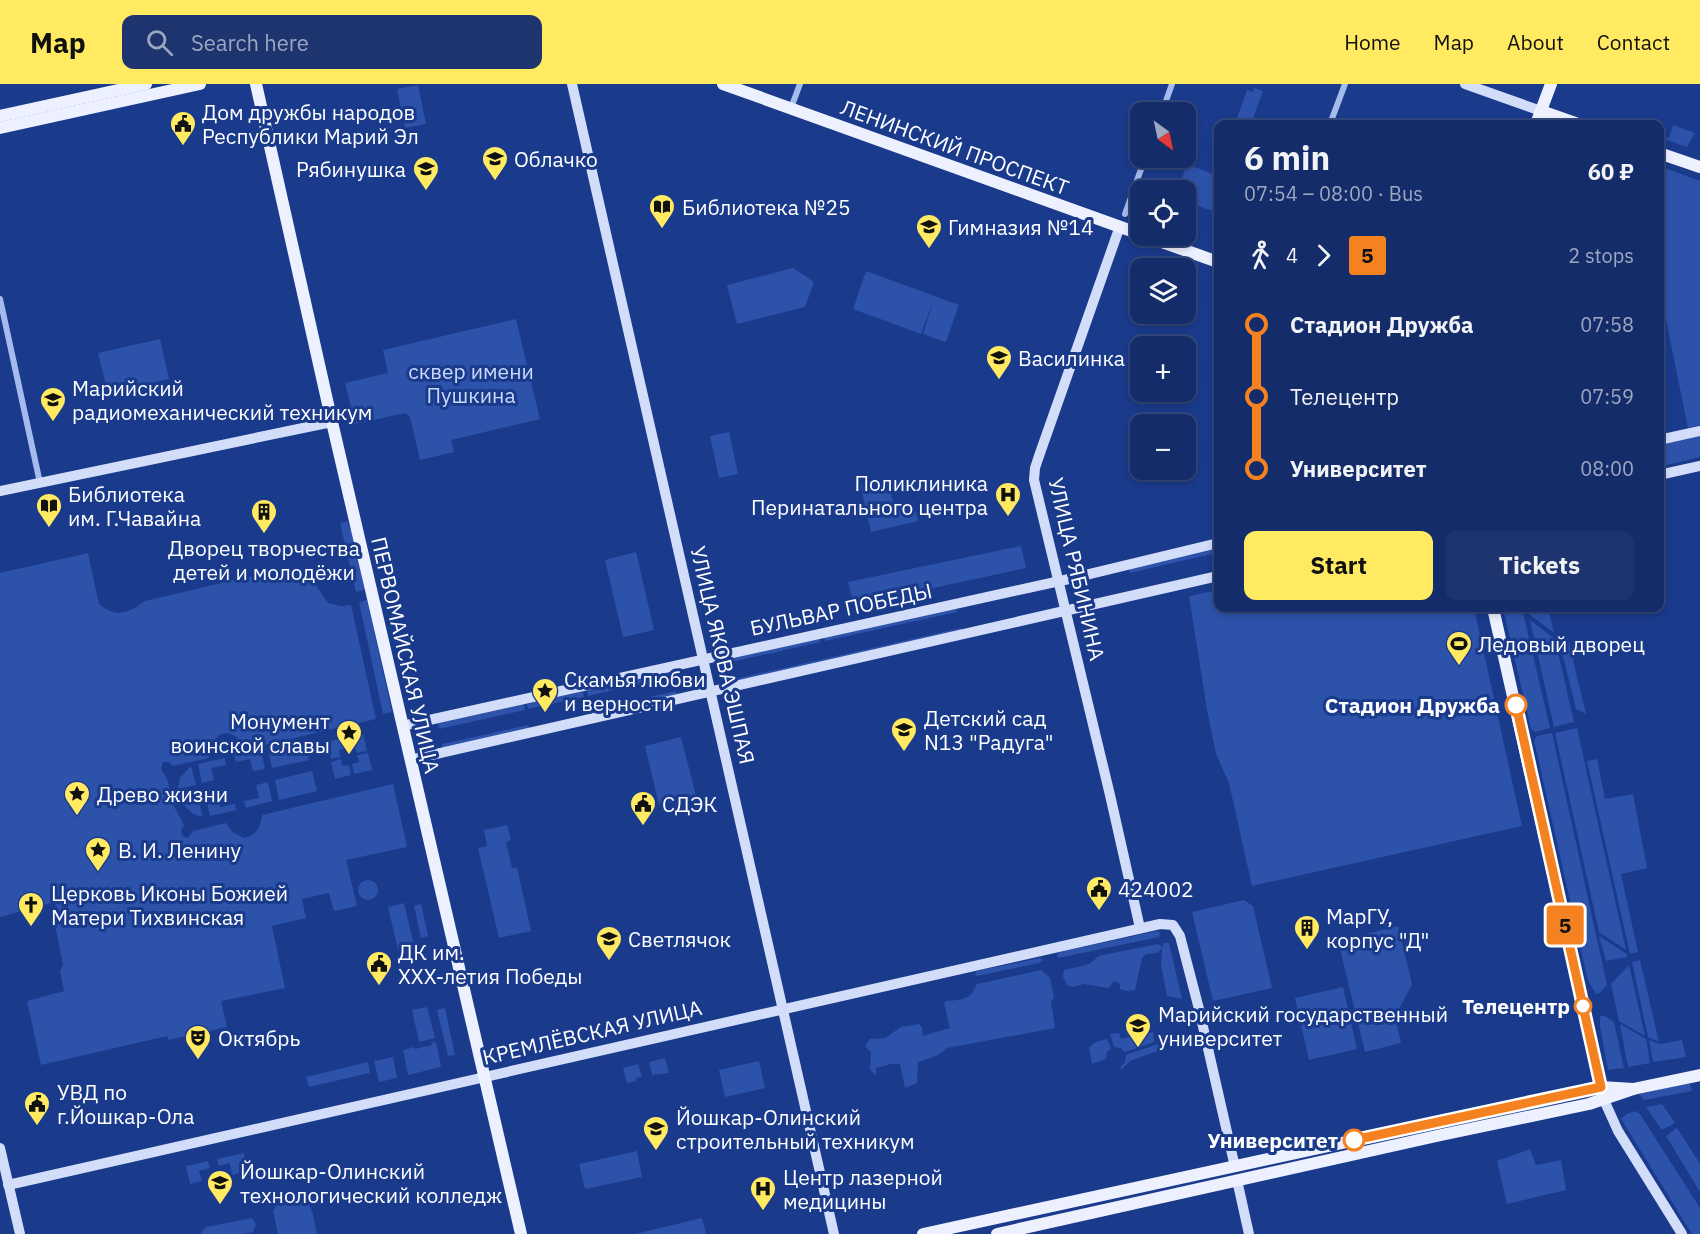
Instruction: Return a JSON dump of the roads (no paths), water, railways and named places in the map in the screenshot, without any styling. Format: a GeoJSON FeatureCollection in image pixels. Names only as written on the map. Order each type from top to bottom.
{"type":"FeatureCollection","features":[{"type":"Feature","properties":{"kind":"main road"},"geometry":{"type":"LineString","coordinates":[[0,117],[147,84]]}},
{"type":"Feature","properties":{"kind":"main road"},"geometry":{"type":"LineString","coordinates":[[0,128],[200,84]]}},
{"type":"Feature","properties":{"kind":"main road","name":"ПЕРВОМАЙСКАЯ УЛИЦА"},"geometry":{"type":"LineString","coordinates":[[256,84],[402,726],[521,1234]]}},
{"type":"Feature","properties":{"kind":"main road","name":"ЛЕНИНСКИЙ ПРОСПЕКТ"},"geometry":{"type":"LineString","coordinates":[[723,84],[1122,220],[1130,226]]}},
{"type":"Feature","properties":{"kind":"main road"},"geometry":{"type":"LineString","coordinates":[[1538,120],[1551,84]]}},
{"type":"Feature","properties":{"kind":"main road"},"geometry":{"type":"LineString","coordinates":[[1541,111],[1567,120]]}},
{"type":"Feature","properties":{"kind":"main road"},"geometry":{"type":"LineString","coordinates":[[1664,155],[1700,167]]}},
{"type":"Feature","properties":{"kind":"main road"},"geometry":{"type":"LineString","coordinates":[[1173,246],[1214,261]]}},
{"type":"Feature","properties":{"kind":"main road"},"geometry":{"type":"LineString","coordinates":[[1494,612],[1524,737],[1602,1093]]}},
{"type":"Feature","properties":{"kind":"main road"},"geometry":{"type":"LineString","coordinates":[[923,1234],[1235,1167],[1700,1075]]}},
{"type":"Feature","properties":{"kind":"main road"},"geometry":{"type":"LineString","coordinates":[[998,1234],[1602,1093]]}},
{"type":"Feature","properties":{"kind":"main road"},"geometry":{"type":"LineString","coordinates":[[1235,1167],[1237,1180]]}},
{"type":"Feature","properties":{"kind":"street","name":"УЛИЦА ЯКОВА ЭШПАЯ"},"geometry":{"type":"LineString","coordinates":[[572,84],[834,1234]]}},
{"type":"Feature","properties":{"kind":"street"},"geometry":{"type":"LineString","coordinates":[[790,108],[800,84]]}},
{"type":"Feature","properties":{"kind":"street"},"geometry":{"type":"LineString","coordinates":[[1166,102],[1172,84]]}},
{"type":"Feature","properties":{"kind":"street"},"geometry":{"type":"LineString","coordinates":[[1332,120],[1345,84]]}},
{"type":"Feature","properties":{"kind":"street"},"geometry":{"type":"LineString","coordinates":[[1465,84],[1541,111]]}},
{"type":"Feature","properties":{"kind":"street","name":"УЛИЦА РЯБИНИНА"},"geometry":{"type":"LineString","coordinates":[[1140,928],[1034,480],[1035,468],[1141,168]]}},
{"type":"Feature","properties":{"kind":"street"},"geometry":{"type":"LineString","coordinates":[[0,298],[40,483]]}},
{"type":"Feature","properties":{"kind":"street"},"geometry":{"type":"LineString","coordinates":[[0,491],[332,422]]}},
{"type":"Feature","properties":{"kind":"street"},"geometry":{"type":"LineString","coordinates":[[1664,439],[1700,431]]}},
{"type":"Feature","properties":{"kind":"street"},"geometry":{"type":"LineString","coordinates":[[1664,474],[1700,466]]}},
{"type":"Feature","properties":{"kind":"street","name":"БУЛЬВАР ПОБЕДЫ"},"geometry":{"type":"LineString","coordinates":[[402,726],[1058,581],[1214,544]]}},
{"type":"Feature","properties":{"kind":"street"},"geometry":{"type":"LineString","coordinates":[[410,760],[1214,577]]}},
{"type":"Feature","properties":{"kind":"street","name":"КРЕМЛЁВСКАЯ УЛИЦА"},"geometry":{"type":"LineString","coordinates":[[6,1191],[484,1077],[1140,928],[1168,924],[1177,929],[1180,936],[1235,1167]]}},
{"type":"Feature","properties":{"kind":"street"},"geometry":{"type":"LineString","coordinates":[[1602,1093],[1618,1131],[1682,1234]]}},
{"type":"Feature","properties":{"kind":"street"},"geometry":{"type":"LineString","coordinates":[[0,1148],[6,1191],[20,1234]]}},
{"type":"Feature","properties":{"kind":"street"},"geometry":{"type":"LineString","coordinates":[[1237,1180],[1250,1234]]}},
{"type":"Feature","properties":{"kind":"place","name":"Дом дружбы народов Республики Марий Эл"},"geometry":{"type":"Point","coordinates":[183,147]}},
{"type":"Feature","properties":{"kind":"place","name":"Облачко"},"geometry":{"type":"Point","coordinates":[495,182]}},
{"type":"Feature","properties":{"kind":"place","name":"Рябинушка"},"geometry":{"type":"Point","coordinates":[426,192]}},
{"type":"Feature","properties":{"kind":"place","name":"Библиотека №25"},"geometry":{"type":"Point","coordinates":[662,230]}},
{"type":"Feature","properties":{"kind":"place","name":"Гимназия №14"},"geometry":{"type":"Point","coordinates":[929,250]}},
{"type":"Feature","properties":{"kind":"place","name":"Василинка"},"geometry":{"type":"Point","coordinates":[999,381]}},
{"type":"Feature","properties":{"kind":"place","name":"Марийский радиомеханический техникум"},"geometry":{"type":"Point","coordinates":[53,423]}},
{"type":"Feature","properties":{"kind":"place","name":"Поликлиника Перинатального центра"},"geometry":{"type":"Point","coordinates":[1008,518]}},
{"type":"Feature","properties":{"kind":"place","name":"Библиотека им. Г.Чавайна"},"geometry":{"type":"Point","coordinates":[49,529]}},
{"type":"Feature","properties":{"kind":"place","name":"Дворец творчества детей и молодёжи"},"geometry":{"type":"Point","coordinates":[264,535]}},
{"type":"Feature","properties":{"kind":"place","name":"Ледовый дворец"},"geometry":{"type":"Point","coordinates":[1459,667]}},
{"type":"Feature","properties":{"kind":"place","name":"Стадион Дружба"},"geometry":{"type":"Point","coordinates":[1516,705]}},
{"type":"Feature","properties":{"kind":"place","name":"Скамья любви и верности"},"geometry":{"type":"Point","coordinates":[545,714]}},
{"type":"Feature","properties":{"kind":"place","name":"Детский сад N13 \"Радуга\""},"geometry":{"type":"Point","coordinates":[904,753]}},
{"type":"Feature","properties":{"kind":"place","name":"Монумент воинской славы"},"geometry":{"type":"Point","coordinates":[349,756]}},
{"type":"Feature","properties":{"kind":"place","name":"Древо жизни"},"geometry":{"type":"Point","coordinates":[77,817]}},
{"type":"Feature","properties":{"kind":"place","name":"СДЭК"},"geometry":{"type":"Point","coordinates":[643,827]}},
{"type":"Feature","properties":{"kind":"place","name":"В. И. Ленину"},"geometry":{"type":"Point","coordinates":[98,873]}},
{"type":"Feature","properties":{"kind":"place","name":"424002"},"geometry":{"type":"Point","coordinates":[1099,912]}},
{"type":"Feature","properties":{"kind":"place","name":"Церковь Иконы Божией Матери Тихвинская"},"geometry":{"type":"Point","coordinates":[31,928]}},
{"type":"Feature","properties":{"kind":"place","name":"МарГУ, корпус \"Д\""},"geometry":{"type":"Point","coordinates":[1307,951]}},
{"type":"Feature","properties":{"kind":"place","name":"Светлячок"},"geometry":{"type":"Point","coordinates":[609,962]}},
{"type":"Feature","properties":{"kind":"place","name":"ДК им. ХХХ-летия Победы"},"geometry":{"type":"Point","coordinates":[379,987]}},
{"type":"Feature","properties":{"kind":"place","name":"Телецентр"},"geometry":{"type":"Point","coordinates":[1583,1006]}},
{"type":"Feature","properties":{"kind":"place","name":"Марийский государственный университет"},"geometry":{"type":"Point","coordinates":[1138,1049]}},
{"type":"Feature","properties":{"kind":"place","name":"Октябрь"},"geometry":{"type":"Point","coordinates":[198,1061]}},
{"type":"Feature","properties":{"kind":"place","name":"УВД по г.Йошкар-Ола"},"geometry":{"type":"Point","coordinates":[37,1127]}},
{"type":"Feature","properties":{"kind":"place","name":"Университет"},"geometry":{"type":"Point","coordinates":[1354,1140]}},
{"type":"Feature","properties":{"kind":"place","name":"Йошкар-Олинский строительный техникум"},"geometry":{"type":"Point","coordinates":[656,1152]}},
{"type":"Feature","properties":{"kind":"place","name":"Йошкар-Олинский технологический колледж"},"geometry":{"type":"Point","coordinates":[220,1206]}},
{"type":"Feature","properties":{"kind":"place","name":"Центр лазерной медицины"},"geometry":{"type":"Point","coordinates":[763,1212]}},
{"type":"Feature","properties":{"kind":"park label","name":"сквер имени Пушкина"},"geometry":{"type":"Point","coordinates":[471,383]}}]}
